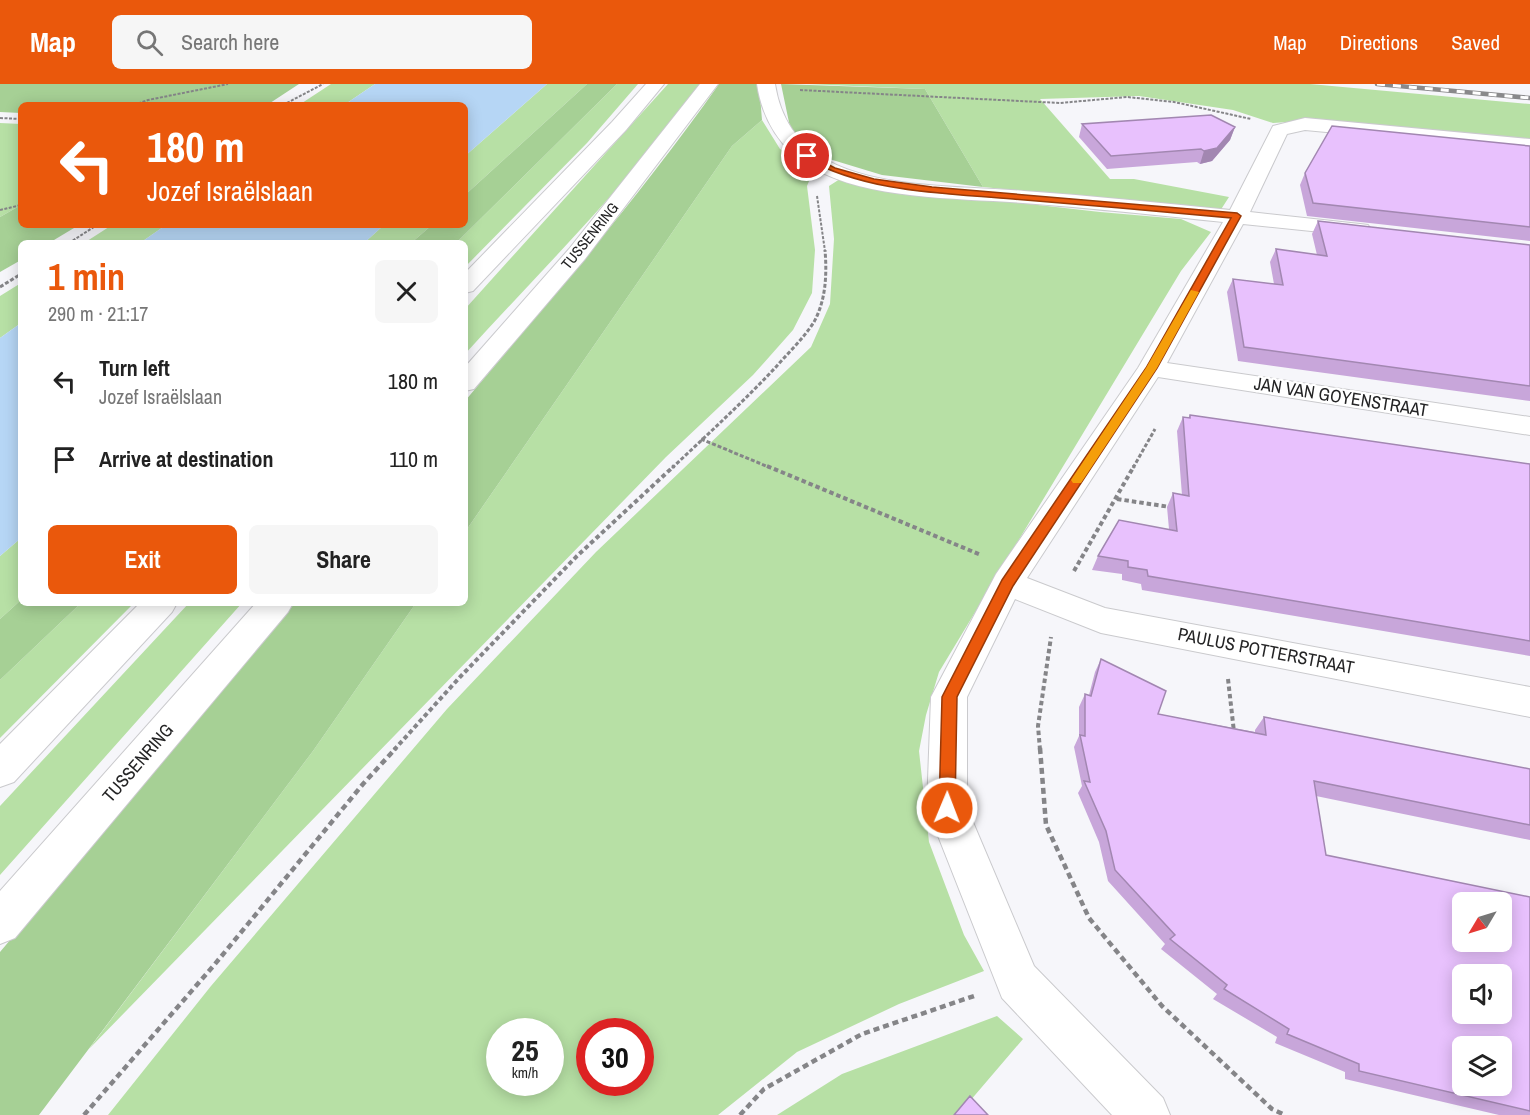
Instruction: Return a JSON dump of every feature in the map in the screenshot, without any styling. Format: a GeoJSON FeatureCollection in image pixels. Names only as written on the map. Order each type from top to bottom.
{"type":"FeatureCollection","features":[{"type":"Feature","properties":{"kind":"main road"},"geometry":{"type":"LineString","coordinates":[[468,283],[618,126],[655,84]]}},
{"type":"Feature","properties":{"kind":"main road","name":"TUSSENRING"},"geometry":{"type":"LineString","coordinates":[[468,380],[577,254],[709,84]]}},
{"type":"Feature","properties":{"kind":"main road"},"geometry":{"type":"LineString","coordinates":[[766,84],[767,98],[784,136],[807,156],[832,170],[873,182],[1237,216],[1377,232]]}},
{"type":"Feature","properties":{"kind":"main road"},"geometry":{"type":"LineString","coordinates":[[1146,1115],[1018,982],[947,808],[949,697],[1012,577],[1151,368],[1237,216],[1292,127],[1530,145]]}},
{"type":"Feature","properties":{"kind":"main road","name":"JAN VAN GOYENSTRAAT"},"geometry":{"type":"LineString","coordinates":[[1151,368],[1530,426]]}},
{"type":"Feature","properties":{"kind":"main road","name":"PAULUS POTTERSTRAAT"},"geometry":{"type":"LineString","coordinates":[[1012,577],[1101,620],[1530,702]]}},
{"type":"Feature","properties":{"kind":"main road"},"geometry":{"type":"LineString","coordinates":[[0,770],[157,606]]}},
{"type":"Feature","properties":{"kind":"main road","name":"TUSSENRING"},"geometry":{"type":"LineString","coordinates":[[0,923],[273,606]]}},
{"type":"Feature","properties":{"kind":"path"},"geometry":{"type":"LineString","coordinates":[[142,102],[228,84]]}},
{"type":"Feature","properties":{"kind":"path"},"geometry":{"type":"LineString","coordinates":[[289,102],[323,84]]}},
{"type":"Feature","properties":{"kind":"path"},"geometry":{"type":"LineString","coordinates":[[794,90],[1060,103],[1127,97],[1213,109],[1292,127]]}},
{"type":"Feature","properties":{"kind":"path"},"geometry":{"type":"LineString","coordinates":[[0,118],[18,119]]}},
{"type":"Feature","properties":{"kind":"path"},"geometry":{"type":"LineString","coordinates":[[84,1115],[215,964],[363,784],[460,677],[578,556],[741,403],[801,339],[814,321],[823,299],[827,271],[823,226],[814,182],[832,170]]}},
{"type":"Feature","properties":{"kind":"path"},"geometry":{"type":"LineString","coordinates":[[0,210],[18,206]]}},
{"type":"Feature","properties":{"kind":"path"},"geometry":{"type":"LineString","coordinates":[[74,240],[92,228]]}},
{"type":"Feature","properties":{"kind":"path"},"geometry":{"type":"LineString","coordinates":[[0,287],[18,275]]}},
{"type":"Feature","properties":{"kind":"path"},"geometry":{"type":"LineString","coordinates":[[701,439],[1012,577]]}},
{"type":"Feature","properties":{"kind":"path"},"geometry":{"type":"LineString","coordinates":[[1117,499],[1176,508]]}},
{"type":"Feature","properties":{"kind":"path"},"geometry":{"type":"LineString","coordinates":[[1223,643],[1236,744]]}},
{"type":"Feature","properties":{"kind":"path"},"geometry":{"type":"LineString","coordinates":[[740,1115],[764,1089],[861,1034],[1018,982]]}},
{"type":"Feature","properties":{"kind":"green space"},"geometry":{"type":"Polygon","coordinates":[[[0,84],[299,84],[272,102],[18,102],[18,113],[0,112],[0,84]]]}},
{"type":"Feature","properties":{"kind":"green space"},"geometry":{"type":"Polygon","coordinates":[[[331,84],[375,84],[348,102],[304,102],[331,84]]]}},
{"type":"Feature","properties":{"kind":"green space"},"geometry":{"type":"Polygon","coordinates":[[[547,84],[587,84],[468,192],[468,153],[547,84]]]}},
{"type":"Feature","properties":{"kind":"green space"},"geometry":{"type":"Polygon","coordinates":[[[587,84],[617,84],[459,240],[414,240],[428,228],[468,228],[468,192],[587,84]]]}},
{"type":"Feature","properties":{"kind":"green space"},"geometry":{"type":"Polygon","coordinates":[[[617,84],[638,84],[587,143],[468,264],[468,240],[459,240],[617,84]]]}},
{"type":"Feature","properties":{"kind":"green space"},"geometry":{"type":"Polygon","coordinates":[[[668,84],[700,84],[674,120],[617,189],[468,351],[468,306],[668,84]]]}},
{"type":"Feature","properties":{"kind":"green space"},"geometry":{"type":"Polygon","coordinates":[[[719,84],[759,84],[762,120],[732,146],[468,528],[468,397],[627,206],[719,84]]]}},
{"type":"Feature","properties":{"kind":"green space"},"geometry":{"type":"Polygon","coordinates":[[[781,84],[925,89],[983,187],[882,175],[826,158],[791,132],[781,84]]]}},
{"type":"Feature","properties":{"kind":"green space"},"geometry":{"type":"Polygon","coordinates":[[[806,84],[1310,84],[1530,104],[1530,141],[1316,120],[1273,123],[1233,110],[1139,96],[1040,99],[1110,179],[1134,179],[1229,197],[1220,211],[983,187],[925,89],[806,84]]]}},
{"type":"Feature","properties":{"kind":"green space"},"geometry":{"type":"Polygon","coordinates":[[[762,120],[780,149],[814,169],[807,186],[815,250],[812,293],[793,330],[753,375],[666,457],[89,1049],[313,751],[414,606],[468,606],[468,528],[732,146],[762,120]]]}},
{"type":"Feature","properties":{"kind":"green space"},"geometry":{"type":"Polygon","coordinates":[[[0,123],[18,124],[18,207],[0,217],[0,123]]]}},
{"type":"Feature","properties":{"kind":"green space"},"geometry":{"type":"Polygon","coordinates":[[[840,179],[969,197],[1181,219],[1211,232],[1181,271],[939,672],[926,715],[919,751],[929,842],[964,935],[984,971],[899,1004],[797,1052],[718,1115],[108,1115],[211,986],[447,709],[596,552],[811,347],[830,304],[834,239],[829,186],[840,179]]]}},
{"type":"Feature","properties":{"kind":"green space"},"geometry":{"type":"Polygon","coordinates":[[[18,207],[18,228],[74,228],[54,240],[18,240],[18,262],[0,272],[0,217],[18,207]]]}},
{"type":"Feature","properties":{"kind":"green space"},"geometry":{"type":"Polygon","coordinates":[[[107,228],[162,228],[144,240],[89,240],[107,228]]]}},
{"type":"Feature","properties":{"kind":"green space"},"geometry":{"type":"Polygon","coordinates":[[[381,228],[428,228],[414,240],[367,240],[381,228]]]}},
{"type":"Feature","properties":{"kind":"green space"},"geometry":{"type":"Polygon","coordinates":[[[18,285],[18,325],[0,338],[0,296],[18,285]]]}},
{"type":"Feature","properties":{"kind":"green space"},"geometry":{"type":"Polygon","coordinates":[[[18,541],[18,603],[0,619],[0,556],[18,541]]]}},
{"type":"Feature","properties":{"kind":"green space"},"geometry":{"type":"Polygon","coordinates":[[[18,603],[18,606],[78,606],[0,680],[0,619],[18,603]]]}},
{"type":"Feature","properties":{"kind":"green space"},"geometry":{"type":"Polygon","coordinates":[[[78,606],[131,606],[0,738],[0,680],[78,606]]]}},
{"type":"Feature","properties":{"kind":"green space"},"geometry":{"type":"Polygon","coordinates":[[[186,606],[239,606],[0,875],[0,806],[186,606]]]}},
{"type":"Feature","properties":{"kind":"green space"},"geometry":{"type":"Polygon","coordinates":[[[292,606],[414,606],[313,751],[39,1115],[0,1115],[0,952],[292,606]]]}},
{"type":"Feature","properties":{"kind":"green space"},"geometry":{"type":"Polygon","coordinates":[[[997,1016],[1023,1039],[958,1115],[777,1115],[842,1074],[997,1016]]]}},
{"type":"Feature","properties":{"kind":"water"},"geometry":{"type":"Polygon","coordinates":[[[375,84],[547,84],[468,153],[468,102],[348,102],[375,84]]]}},
{"type":"Feature","properties":{"kind":"water"},"geometry":{"type":"Polygon","coordinates":[[[162,228],[381,228],[367,240],[144,240],[162,228]]]}},
{"type":"Feature","properties":{"kind":"water"},"geometry":{"type":"Polygon","coordinates":[[[18,325],[18,541],[0,556],[0,338],[18,325]]]}},
{"type":"Feature","properties":{"kind":"building"},"geometry":{"type":"Polygon","coordinates":[[[1211,115],[1235,127],[1217,148],[1204,151],[1201,149],[1111,156],[1082,124],[1211,115]]]}},
{"type":"Feature","properties":{"kind":"building"},"geometry":{"type":"Polygon","coordinates":[[[1332,126],[1530,146],[1530,227],[1313,203],[1305,173],[1332,126]]]}},
{"type":"Feature","properties":{"kind":"building"},"geometry":{"type":"Polygon","coordinates":[[[1318,221],[1530,245],[1530,386],[1244,347],[1233,279],[1283,285],[1276,249],[1327,256],[1318,221]]]}},
{"type":"Feature","properties":{"kind":"building"},"geometry":{"type":"Polygon","coordinates":[[[1190,415],[1530,464],[1530,641],[1148,576],[1147,570],[1128,567],[1128,561],[1098,556],[1119,520],[1177,531],[1173,493],[1189,496],[1183,417],[1190,418],[1190,415]]]}},
{"type":"Feature","properties":{"kind":"building"},"geometry":{"type":"Polygon","coordinates":[[[1101,659],[1166,691],[1158,714],[1266,735],[1264,717],[1530,769],[1530,825],[1314,781],[1326,855],[1506,892],[1452,892],[1452,952],[1512,952],[1512,893],[1530,897],[1530,1111],[1466,1096],[1512,1096],[1512,1036],[1452,1036],[1452,1093],[1359,1071],[1359,1064],[1287,1034],[1289,1029],[1224,989],[1227,985],[1170,939],[1175,935],[1115,870],[1106,831],[1084,781],[1090,782],[1080,735],[1085,736],[1085,694],[1091,696],[1101,659]]]}},
{"type":"Feature","properties":{"kind":"building"},"geometry":{"type":"Polygon","coordinates":[[[970,1096],[988,1115],[954,1115],[970,1096]]]}},
{"type":"Feature","properties":{"kind":"railway"},"geometry":{"type":"LineString","coordinates":[[1377,84],[1530,98]]}},
{"type":"Feature","properties":{"kind":"slow traffic"},"geometry":{"type":"LineString","coordinates":[[1077,480],[1151,368],[1194,292]]}},
{"type":"Feature","properties":{"kind":"route"},"geometry":{"type":"LineString","coordinates":[[807,156],[832,170],[873,182],[1237,216],[1151,368],[1007,583],[949,697],[947,808]]}}]}
